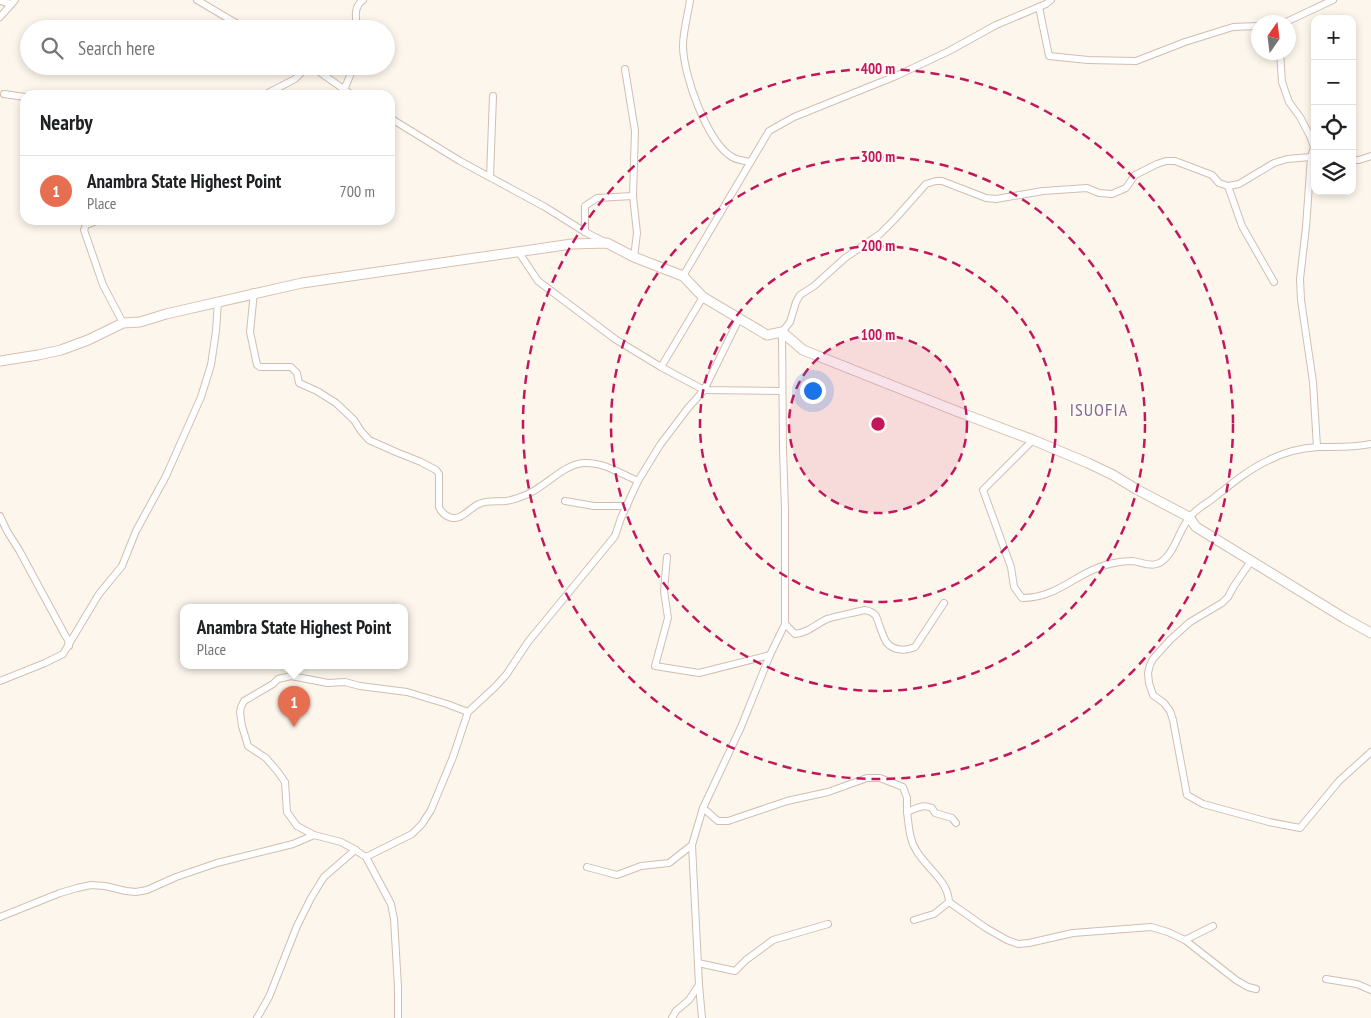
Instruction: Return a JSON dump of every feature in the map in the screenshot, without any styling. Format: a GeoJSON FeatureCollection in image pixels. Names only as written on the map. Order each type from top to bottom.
{"type":"FeatureCollection","features":[{"type":"Feature","properties":{"kind":"main road"},"geometry":{"type":"LineString","coordinates":[[0,361],[61,350],[88,340],[123,323],[140,322],[254,292],[302,282],[572,244],[607,243],[634,257],[683,276],[703,297],[767,335],[782,332],[804,350],[1033,440],[1113,475],[1190,517],[1196,527],[1371,633]]}},
{"type":"Feature","properties":{"kind":"street"},"geometry":{"type":"LineString","coordinates":[[197,0],[231,20]]}},
{"type":"Feature","properties":{"kind":"street"},"geometry":{"type":"LineString","coordinates":[[355,0],[357,20]]}},
{"type":"Feature","properties":{"kind":"street"},"geometry":{"type":"LineString","coordinates":[[356,8],[363,0]]}},
{"type":"Feature","properties":{"kind":"street"},"geometry":{"type":"LineString","coordinates":[[690,0],[683,45],[684,57],[701,114],[712,135],[732,157],[750,162]]}},
{"type":"Feature","properties":{"kind":"street"},"geometry":{"type":"LineString","coordinates":[[683,276],[769,131],[794,117],[896,76],[996,25],[1051,0]]}},
{"type":"Feature","properties":{"kind":"street"},"geometry":{"type":"LineString","coordinates":[[1296,17],[1333,0]]}},
{"type":"Feature","properties":{"kind":"street"},"geometry":{"type":"LineString","coordinates":[[0,1],[13,2]]}},
{"type":"Feature","properties":{"kind":"street"},"geometry":{"type":"LineString","coordinates":[[0,17],[13,2]]}},
{"type":"Feature","properties":{"kind":"street"},"geometry":{"type":"LineString","coordinates":[[1039,7],[1049,56],[1088,60],[1136,61],[1185,42],[1233,27],[1251,26]]}},
{"type":"Feature","properties":{"kind":"street"},"geometry":{"type":"LineString","coordinates":[[1281,60],[1282,82],[1288,102],[1300,116],[1310,136],[1314,150]]}},
{"type":"Feature","properties":{"kind":"street"},"geometry":{"type":"LineString","coordinates":[[625,69],[636,131],[633,196],[636,233],[634,257]]}},
{"type":"Feature","properties":{"kind":"street"},"geometry":{"type":"LineString","coordinates":[[274,90],[299,75]]}},
{"type":"Feature","properties":{"kind":"street"},"geometry":{"type":"LineString","coordinates":[[322,75],[344,90],[350,75]]}},
{"type":"Feature","properties":{"kind":"street"},"geometry":{"type":"LineString","coordinates":[[4,94],[20,96]]}},
{"type":"Feature","properties":{"kind":"street"},"geometry":{"type":"LineString","coordinates":[[490,177],[493,96]]}},
{"type":"Feature","properties":{"kind":"street"},"geometry":{"type":"LineString","coordinates":[[395,121],[460,161],[607,243]]}},
{"type":"Feature","properties":{"kind":"street"},"geometry":{"type":"LineString","coordinates":[[1356,160],[1371,156]]}},
{"type":"Feature","properties":{"kind":"street"},"geometry":{"type":"LineString","coordinates":[[702,1018],[698,984],[692,845],[703,808],[785,624],[782,332],[790,322],[800,295],[814,286],[845,258],[880,234],[926,184],[936,181],[942,181],[986,198],[996,199],[1043,191],[1087,188],[1099,193],[1112,194],[1126,188],[1136,175],[1166,161],[1175,161],[1212,175],[1219,183],[1228,186],[1239,184],[1274,163],[1287,159],[1311,158]]}},
{"type":"Feature","properties":{"kind":"street"},"geometry":{"type":"LineString","coordinates":[[1311,178],[1300,300],[1313,382],[1317,448]]}},
{"type":"Feature","properties":{"kind":"street"},"geometry":{"type":"LineString","coordinates":[[1228,186],[1242,226],[1274,282]]}},
{"type":"Feature","properties":{"kind":"street"},"geometry":{"type":"LineString","coordinates":[[585,232],[586,206],[597,198],[633,196]]}},
{"type":"Feature","properties":{"kind":"street"},"geometry":{"type":"LineString","coordinates":[[86,225],[84,230],[103,286],[123,323]]}},
{"type":"Feature","properties":{"kind":"street"},"geometry":{"type":"LineString","coordinates":[[518,251],[538,281],[615,339],[704,390],[782,391]]}},
{"type":"Feature","properties":{"kind":"street"},"geometry":{"type":"LineString","coordinates":[[254,292],[250,332],[257,365],[260,367],[291,367],[297,373],[299,383],[317,391],[336,403],[354,420],[361,432],[369,440],[436,470],[439,474],[440,507],[441,511],[447,516],[456,519],[481,503],[508,500],[527,495],[546,484],[562,471],[574,465],[584,463],[612,469],[638,481]]}},
{"type":"Feature","properties":{"kind":"street"},"geometry":{"type":"LineString","coordinates":[[661,367],[703,297]]}},
{"type":"Feature","properties":{"kind":"street"},"geometry":{"type":"LineString","coordinates":[[0,681],[63,654],[99,594],[122,566],[136,532],[180,447],[201,397],[211,365],[218,301]]}},
{"type":"Feature","properties":{"kind":"street"},"geometry":{"type":"LineString","coordinates":[[366,857],[412,834],[422,824],[431,810],[453,757],[468,712],[506,675],[528,642],[614,536],[638,481],[660,445],[704,390],[739,319]]}},
{"type":"Feature","properties":{"kind":"street"},"geometry":{"type":"LineString","coordinates":[[1033,440],[983,490],[1011,567],[1014,587],[1022,598],[1035,598],[1053,592],[1090,571],[1108,564],[1134,561],[1153,565],[1161,562],[1167,556],[1190,517],[1236,480],[1281,454],[1317,448],[1357,447],[1371,444]]}},
{"type":"Feature","properties":{"kind":"street"},"geometry":{"type":"LineString","coordinates":[[565,501],[594,506],[627,506]]}},
{"type":"Feature","properties":{"kind":"street"},"geometry":{"type":"LineString","coordinates":[[0,516],[7,532],[19,550],[68,640],[69,646]]}},
{"type":"Feature","properties":{"kind":"street"},"geometry":{"type":"LineString","coordinates":[[666,557],[664,591],[668,618],[654,666],[699,672],[770,655]]}},
{"type":"Feature","properties":{"kind":"street"},"geometry":{"type":"LineString","coordinates":[[1251,561],[1228,597],[1222,603],[1190,622],[1153,658],[1150,665],[1148,673],[1153,695],[1164,703],[1170,711],[1173,720],[1187,795],[1203,804],[1269,822],[1300,828],[1339,781],[1371,752]]}},
{"type":"Feature","properties":{"kind":"street"},"geometry":{"type":"LineString","coordinates":[[785,624],[795,634],[805,632],[830,618],[869,610],[876,616],[887,643],[900,650],[909,650],[915,647],[944,603]]}},
{"type":"Feature","properties":{"kind":"street"},"geometry":{"type":"LineString","coordinates":[[398,1018],[398,987],[392,904],[366,857],[341,842],[314,835],[297,826],[287,812],[285,782],[266,758],[248,746],[240,712],[241,707],[244,701],[278,679],[291,676],[328,683],[345,682],[360,686],[407,692],[468,712]]}},
{"type":"Feature","properties":{"kind":"street"},"geometry":{"type":"LineString","coordinates":[[703,808],[718,821],[728,821],[787,800],[828,792],[867,778],[880,778],[903,787],[907,798],[911,840],[916,850],[948,892],[949,902],[1007,940],[1018,944],[1073,933],[1150,927],[1168,932],[1184,940],[1236,980],[1256,989]]}},
{"type":"Feature","properties":{"kind":"street"},"geometry":{"type":"LineString","coordinates":[[908,812],[921,806],[926,806],[932,808],[935,813],[952,818],[956,823]]}},
{"type":"Feature","properties":{"kind":"street"},"geometry":{"type":"LineString","coordinates":[[0,917],[60,892],[91,885],[136,892],[147,890],[217,863],[293,844],[314,835]]}},
{"type":"Feature","properties":{"kind":"street"},"geometry":{"type":"LineString","coordinates":[[587,867],[617,875],[641,866],[668,863],[692,845]]}},
{"type":"Feature","properties":{"kind":"street"},"geometry":{"type":"LineString","coordinates":[[257,1018],[269,997],[296,926],[311,898],[324,877],[355,850]]}},
{"type":"Feature","properties":{"kind":"street"},"geometry":{"type":"LineString","coordinates":[[914,920],[934,914],[949,902]]}},
{"type":"Feature","properties":{"kind":"street"},"geometry":{"type":"LineString","coordinates":[[698,963],[735,971],[772,940],[828,924]]}},
{"type":"Feature","properties":{"kind":"street"},"geometry":{"type":"LineString","coordinates":[[1184,940],[1212,926]]}},
{"type":"Feature","properties":{"kind":"street"},"geometry":{"type":"LineString","coordinates":[[1326,979],[1357,984],[1371,990]]}},
{"type":"Feature","properties":{"kind":"street"},"geometry":{"type":"LineString","coordinates":[[672,1018],[676,1011],[688,1000],[698,984]]}},
{"type":"Feature","properties":{"kind":"place","name":"Anambra State Highest Point"},"geometry":{"type":"Point","coordinates":[294,727]}},
{"type":"Feature","properties":{"kind":"district","name":"ISUOFIA"},"geometry":{"type":"Point","coordinates":[1099,410]}}]}
